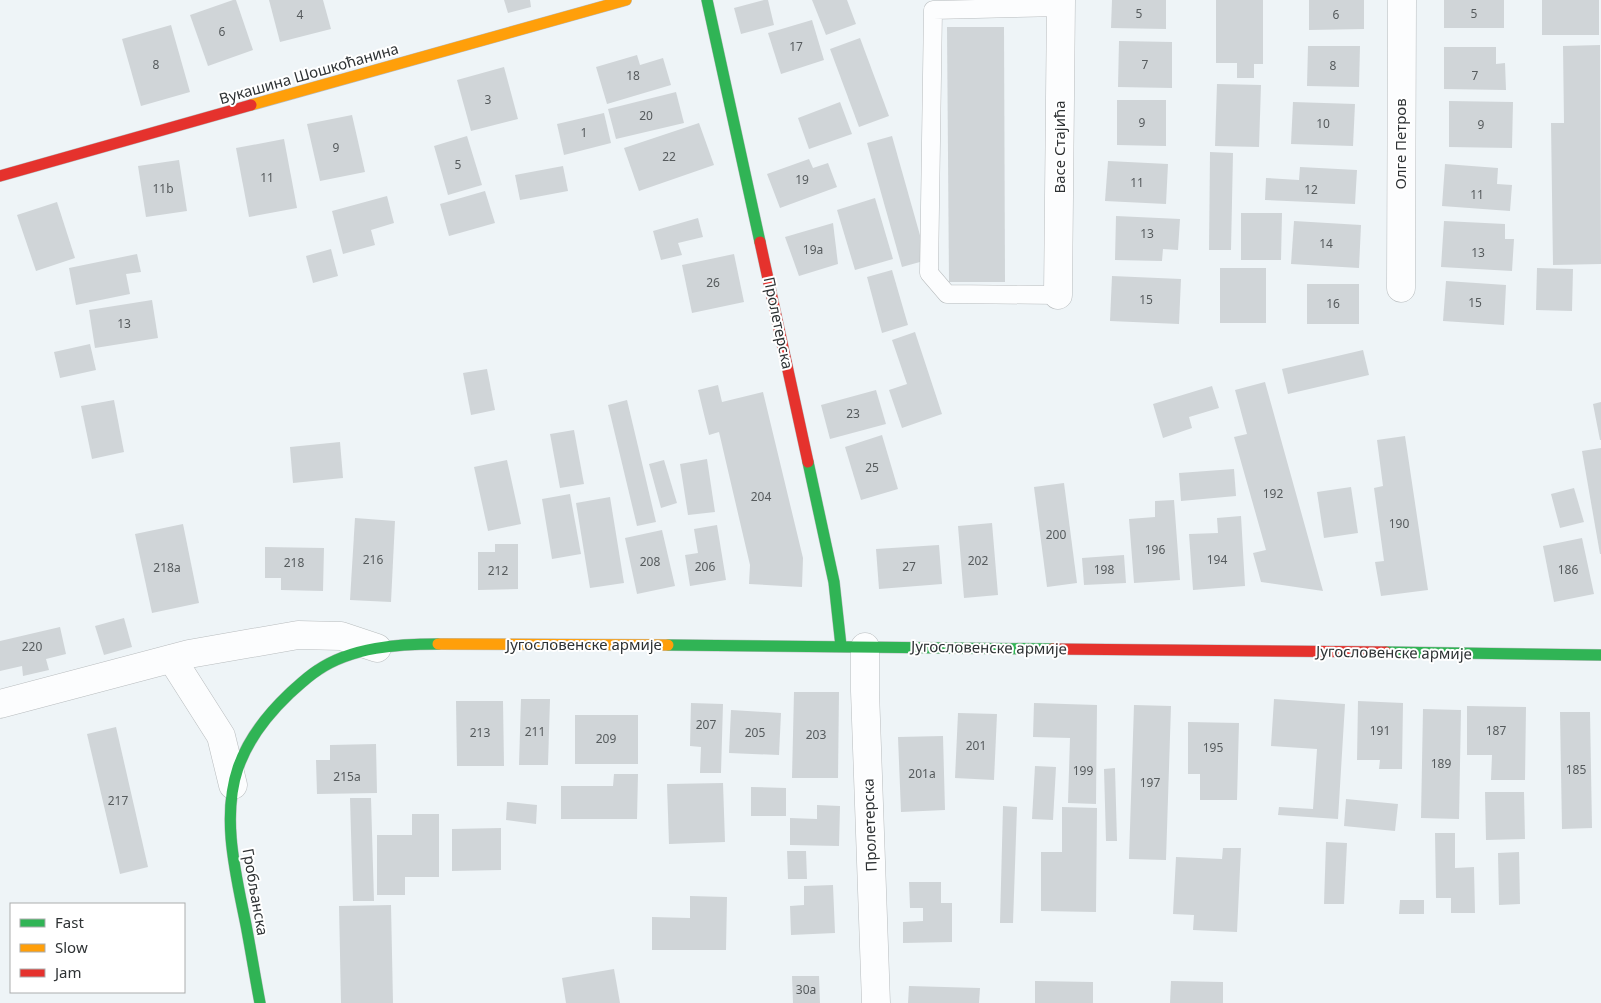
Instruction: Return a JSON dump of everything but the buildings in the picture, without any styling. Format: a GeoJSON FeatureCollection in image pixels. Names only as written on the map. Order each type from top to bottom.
{"type":"FeatureCollection","features":[{"type":"Feature","properties":{"kind":"street","name":"Вукашина Шошкоћанина"},"geometry":{"type":"LineString","coordinates":[[0,176],[626,0]]}},
{"type":"Feature","properties":{"kind":"street","name":"Пролетерска"},"geometry":{"type":"LineString","coordinates":[[708,0],[834,582],[865,691],[876,1003]]}},
{"type":"Feature","properties":{"kind":"street","name":"Олге Петров"},"geometry":{"type":"LineString","coordinates":[[1401,288],[1402,0]]}},
{"type":"Feature","properties":{"kind":"street","name":"Васе Стајића"},"geometry":{"type":"LineString","coordinates":[[1058,294],[1061,4]]}},
{"type":"Feature","properties":{"kind":"street","name":"Југословенске армије"},"geometry":{"type":"LineString","coordinates":[[0,704],[190,654],[298,635],[341,636],[377,648]]}},
{"type":"Feature","properties":{"kind":"street","name":"Југословенске армије"},"geometry":{"type":"LineString","coordinates":[[233,785],[245,750],[266,715],[319,670],[346,657],[377,648],[410,644],[853,646],[1601,655]]}},
{"type":"Feature","properties":{"kind":"street"},"geometry":{"type":"LineString","coordinates":[[172,659],[222,736],[233,785]]}},
{"type":"Feature","properties":{"kind":"street","name":"Гробљанска"},"geometry":{"type":"LineString","coordinates":[[233,785],[230,816],[232,854],[260,1003]]}},
{"type":"Feature","properties":{"kind":"lane"},"geometry":{"type":"LineString","coordinates":[[1058,294],[947,294],[930,273],[933,10],[1061,4]]}},
{"type":"Feature","properties":{"kind":"traffic: fast"},"geometry":{"type":"LineString","coordinates":[[707,0],[760,242]]}},
{"type":"Feature","properties":{"kind":"traffic: fast"},"geometry":{"type":"LineString","coordinates":[[808,462],[834,582],[841,646]]}},
{"type":"Feature","properties":{"kind":"traffic: fast"},"geometry":{"type":"LineString","coordinates":[[260,1003],[235,867],[230,826],[233,787],[242,757],[259,728],[281,702],[310,676],[331,662],[345,656],[376,648],[438,644]]}},
{"type":"Feature","properties":{"kind":"traffic: fast"},"geometry":{"type":"LineString","coordinates":[[668,645],[1052,649]]}},
{"type":"Feature","properties":{"kind":"traffic: fast"},"geometry":{"type":"LineString","coordinates":[[1386,652],[1601,655]]}},
{"type":"Feature","properties":{"kind":"traffic: slow"},"geometry":{"type":"LineString","coordinates":[[251,105],[626,0]]}},
{"type":"Feature","properties":{"kind":"traffic: slow"},"geometry":{"type":"LineString","coordinates":[[438,644],[668,645]]}},
{"type":"Feature","properties":{"kind":"traffic: jam"},"geometry":{"type":"LineString","coordinates":[[0,176],[251,105]]}},
{"type":"Feature","properties":{"kind":"traffic: jam"},"geometry":{"type":"LineString","coordinates":[[760,242],[808,462]]}},
{"type":"Feature","properties":{"kind":"traffic: jam"},"geometry":{"type":"LineString","coordinates":[[1052,649],[1386,652]]}}]}
